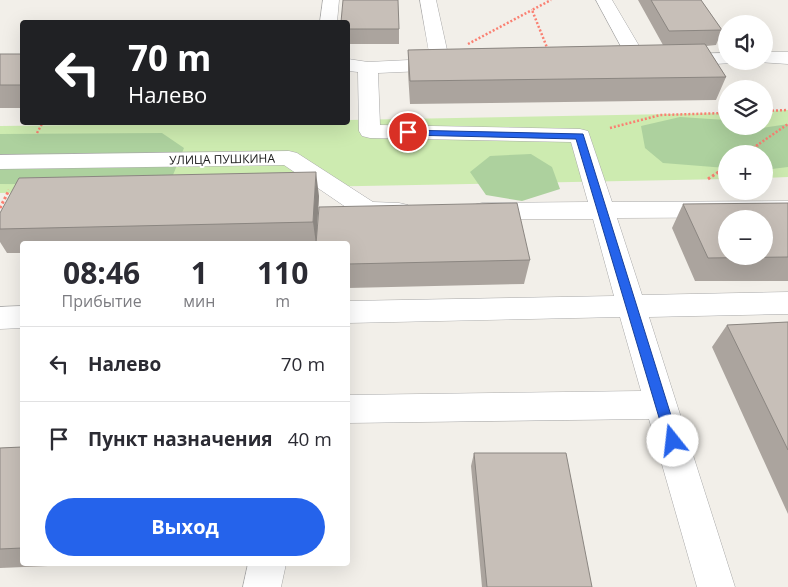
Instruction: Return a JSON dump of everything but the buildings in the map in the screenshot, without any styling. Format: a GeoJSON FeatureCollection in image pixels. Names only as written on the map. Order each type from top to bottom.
{"type":"FeatureCollection","features":[{"type":"Feature","properties":{"kind":"street"},"geometry":{"type":"LineString","coordinates":[[329,20],[331,0]]}},
{"type":"Feature","properties":{"kind":"street"},"geometry":{"type":"LineString","coordinates":[[350,65],[368,68],[446,62],[428,0]]}},
{"type":"Feature","properties":{"kind":"street"},"geometry":{"type":"LineString","coordinates":[[604,0],[628,61],[718,59]]}},
{"type":"Feature","properties":{"kind":"street"},"geometry":{"type":"LineString","coordinates":[[773,58],[788,58]]}},
{"type":"Feature","properties":{"kind":"street"},"geometry":{"type":"LineString","coordinates":[[368,68],[370,131],[580,136],[716,587]]}},
{"type":"Feature","properties":{"kind":"street","name":"УЛИЦА ПУШКИНА"},"geometry":{"type":"LineString","coordinates":[[0,162],[289,158],[368,210],[417,211]]}},
{"type":"Feature","properties":{"kind":"street"},"geometry":{"type":"LineString","coordinates":[[456,211],[603,212],[788,209]]}},
{"type":"Feature","properties":{"kind":"street"},"geometry":{"type":"LineString","coordinates":[[350,312],[632,308],[788,303]]}},
{"type":"Feature","properties":{"kind":"street"},"geometry":{"type":"LineString","coordinates":[[0,318],[20,317]]}},
{"type":"Feature","properties":{"kind":"street"},"geometry":{"type":"LineString","coordinates":[[350,410],[662,405]]}},
{"type":"Feature","properties":{"kind":"street"},"geometry":{"type":"LineString","coordinates":[[262,587],[267,566]]}},
{"type":"Feature","properties":{"kind":"path"},"geometry":{"type":"LineString","coordinates":[[446,62],[551,0]]}},
{"type":"Feature","properties":{"kind":"path"},"geometry":{"type":"LineString","coordinates":[[532,10],[549,53]]}},
{"type":"Feature","properties":{"kind":"path"},"geometry":{"type":"LineString","coordinates":[[773,111],[788,110]]}},
{"type":"Feature","properties":{"kind":"path"},"geometry":{"type":"LineString","coordinates":[[580,136],[660,115],[718,113]]}},
{"type":"Feature","properties":{"kind":"path"},"geometry":{"type":"LineString","coordinates":[[758,145],[788,124]]}},
{"type":"Feature","properties":{"kind":"green space"},"geometry":{"type":"Polygon","coordinates":[[[788,110],[788,177],[773,178],[773,145],[718,145],[718,179],[0,193],[0,126],[350,125],[350,120],[718,113],[718,135],[773,135],[773,111],[788,110]]]}},
{"type":"Feature","properties":{"kind":"green space"},"geometry":{"type":"Polygon","coordinates":[[[680,117],[718,119],[718,135],[773,135],[773,126],[788,124],[788,167],[773,169],[773,145],[718,145],[718,167],[663,163],[645,148],[641,126],[680,117]]]}},
{"type":"Feature","properties":{"kind":"green space"},"geometry":{"type":"Polygon","coordinates":[[[162,133],[184,148],[173,175],[135,185],[0,184],[0,134],[162,133]]]}},
{"type":"Feature","properties":{"kind":"green space"},"geometry":{"type":"Polygon","coordinates":[[[531,154],[552,167],[560,189],[522,201],[486,195],[470,172],[490,156],[531,154]]]}},
{"type":"Feature","properties":{"kind":"route"},"geometry":{"type":"LineString","coordinates":[[408,132],[580,136],[673,441]]}}]}
